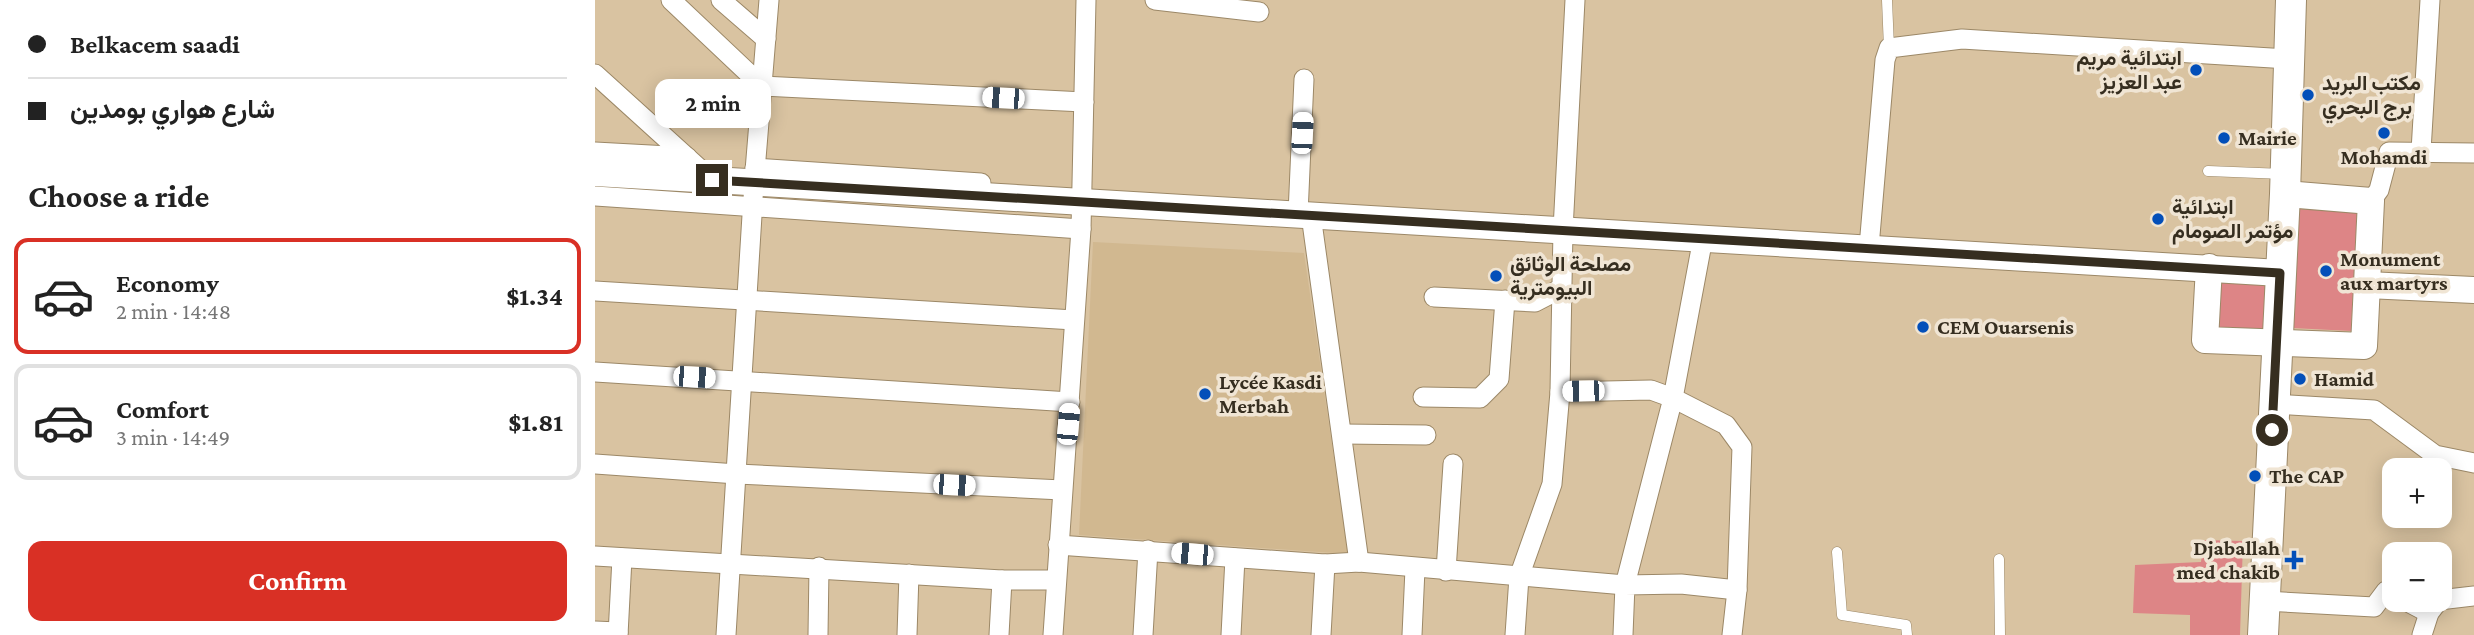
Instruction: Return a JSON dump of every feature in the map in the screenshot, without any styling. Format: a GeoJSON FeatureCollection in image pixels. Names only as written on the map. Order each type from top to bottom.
{"type":"FeatureCollection","features":[{"type":"Feature","properties":{"kind":"main road"},"geometry":{"type":"LineString","coordinates":[[2263,635],[2285,184],[2291,0]]}},
{"type":"Feature","properties":{"kind":"main road"},"geometry":{"type":"LineString","coordinates":[[595,173],[712,180],[754,186],[1081,197],[1304,215],[2280,273]]}},
{"type":"Feature","properties":{"kind":"main road"},"geometry":{"type":"LineString","coordinates":[[2210,267],[2205,340],[2364,346],[2371,201],[2285,184]]}},
{"type":"Feature","properties":{"kind":"main road"},"geometry":{"type":"LineString","coordinates":[[2367,285],[2474,290]]}},
{"type":"Feature","properties":{"kind":"street"},"geometry":{"type":"LineString","coordinates":[[671,0],[762,86],[1084,102]]}},
{"type":"Feature","properties":{"kind":"street"},"geometry":{"type":"LineString","coordinates":[[721,0],[766,39]]}},
{"type":"Feature","properties":{"kind":"street"},"geometry":{"type":"LineString","coordinates":[[726,635],[754,186],[769,0]]}},
{"type":"Feature","properties":{"kind":"street"},"geometry":{"type":"LineString","coordinates":[[1053,635],[1081,229],[1086,0]]}},
{"type":"Feature","properties":{"kind":"street"},"geometry":{"type":"LineString","coordinates":[[1155,0],[1259,12]]}},
{"type":"Feature","properties":{"kind":"street"},"geometry":{"type":"LineString","coordinates":[[1515,635],[1519,577],[1552,484],[1560,392],[1563,230],[1575,0]]}},
{"type":"Feature","properties":{"kind":"street"},"geometry":{"type":"LineString","coordinates":[[2421,151],[2430,0]]}},
{"type":"Feature","properties":{"kind":"street"},"geometry":{"type":"LineString","coordinates":[[1868,247],[1885,60],[1889,48],[1962,39],[2289,59]]}},
{"type":"Feature","properties":{"kind":"street"},"geometry":{"type":"LineString","coordinates":[[595,74],[712,180]]}},
{"type":"Feature","properties":{"kind":"street"},"geometry":{"type":"LineString","coordinates":[[1304,79],[1304,215],[1343,434],[1359,562]]}},
{"type":"Feature","properties":{"kind":"street"},"geometry":{"type":"LineString","coordinates":[[595,152],[687,157]]}},
{"type":"Feature","properties":{"kind":"street"},"geometry":{"type":"LineString","coordinates":[[2371,201],[2379,190],[2389,152],[2474,153]]}},
{"type":"Feature","properties":{"kind":"street"},"geometry":{"type":"LineString","coordinates":[[595,196],[754,186],[1081,229]]}},
{"type":"Feature","properties":{"kind":"street"},"geometry":{"type":"LineString","coordinates":[[1623,635],[1625,585],[1673,398],[1703,238]]}},
{"type":"Feature","properties":{"kind":"street"},"geometry":{"type":"LineString","coordinates":[[1434,297],[1535,302],[1562,288]]}},
{"type":"Feature","properties":{"kind":"street"},"geometry":{"type":"LineString","coordinates":[[595,290],[1074,320]]}},
{"type":"Feature","properties":{"kind":"street"},"geometry":{"type":"LineString","coordinates":[[1423,397],[1480,398],[1499,379],[1505,300]]}},
{"type":"Feature","properties":{"kind":"street"},"geometry":{"type":"LineString","coordinates":[[595,372],[1070,402]]}},
{"type":"Feature","properties":{"kind":"street"},"geometry":{"type":"LineString","coordinates":[[1560,392],[1651,390],[1726,425],[1742,447],[1737,590],[1732,635]]}},
{"type":"Feature","properties":{"kind":"street"},"geometry":{"type":"LineString","coordinates":[[2274,404],[2374,410],[2435,455],[2474,463]]}},
{"type":"Feature","properties":{"kind":"street"},"geometry":{"type":"LineString","coordinates":[[1343,434],[1426,435]]}},
{"type":"Feature","properties":{"kind":"street"},"geometry":{"type":"LineString","coordinates":[[595,464],[1062,490]]}},
{"type":"Feature","properties":{"kind":"street"},"geometry":{"type":"LineString","coordinates":[[1446,571],[1453,464]]}},
{"type":"Feature","properties":{"kind":"street"},"geometry":{"type":"LineString","coordinates":[[1058,545],[1325,564],[1359,562],[1415,569],[1625,585],[1681,584],[1737,590]]}},
{"type":"Feature","properties":{"kind":"street"},"geometry":{"type":"LineString","coordinates":[[1143,635],[1148,550]]}},
{"type":"Feature","properties":{"kind":"street"},"geometry":{"type":"LineString","coordinates":[[595,556],[730,565],[819,567],[1002,580],[1056,580]]}},
{"type":"Feature","properties":{"kind":"street"},"geometry":{"type":"LineString","coordinates":[[595,631],[618,633],[622,558]]}},
{"type":"Feature","properties":{"kind":"street"},"geometry":{"type":"LineString","coordinates":[[1231,635],[1235,558]]}},
{"type":"Feature","properties":{"kind":"street"},"geometry":{"type":"LineString","coordinates":[[1321,635],[1325,564]]}},
{"type":"Feature","properties":{"kind":"street"},"geometry":{"type":"LineString","coordinates":[[818,635],[819,567]]}},
{"type":"Feature","properties":{"kind":"street"},"geometry":{"type":"LineString","coordinates":[[1412,635],[1415,569]]}},
{"type":"Feature","properties":{"kind":"street"},"geometry":{"type":"LineString","coordinates":[[907,635],[909,574]]}},
{"type":"Feature","properties":{"kind":"street"},"geometry":{"type":"LineString","coordinates":[[999,635],[1002,580]]}},
{"type":"Feature","properties":{"kind":"street"},"geometry":{"type":"LineString","coordinates":[[2265,601],[2374,607],[2382,596]]}},
{"type":"Feature","properties":{"kind":"street"},"geometry":{"type":"LineString","coordinates":[[2452,601],[2474,596]]}},
{"type":"Feature","properties":{"kind":"street"},"geometry":{"type":"LineString","coordinates":[[2422,635],[2432,612]]}},
{"type":"Feature","properties":{"kind":"lane"},"geometry":{"type":"LineString","coordinates":[[1887,0],[1889,48]]}},
{"type":"Feature","properties":{"kind":"lane"},"geometry":{"type":"LineString","coordinates":[[2208,171],[2285,184]]}},
{"type":"Feature","properties":{"kind":"lane"},"geometry":{"type":"LineString","coordinates":[[1837,552],[1842,615],[1906,625],[1907,635]]}},
{"type":"Feature","properties":{"kind":"lane"},"geometry":{"type":"LineString","coordinates":[[1999,559],[2000,635]]}},
{"type":"Feature","properties":{"kind":"shaded area"},"geometry":{"type":"Polygon","coordinates":[[[2297,209],[2357,212],[2351,331],[2292,328],[2297,209]]]}},
{"type":"Feature","properties":{"kind":"shaded area","name":"Lycée Kasdi Merbah"},"geometry":{"type":"Polygon","coordinates":[[[1093,242],[1304,253],[1348,554],[1079,535],[1093,242]]]}},
{"type":"Feature","properties":{"kind":"shaded area"},"geometry":{"type":"Polygon","coordinates":[[[2217,278],[2269,281],[2267,335],[2215,333],[2217,278]]]}},
{"type":"Feature","properties":{"kind":"shaded area"},"geometry":{"type":"Polygon","coordinates":[[[2204,540],[2243,541],[2240,635],[2190,635],[2190,615],[2133,613],[2135,565],[2201,562],[2204,540]]]}},
{"type":"Feature","properties":{"kind":"place","name":"ابتدائية مريم عبد العزيز"},"geometry":{"type":"Point","coordinates":[2196,70]}},
{"type":"Feature","properties":{"kind":"place","name":"مكتب البريد برج البحري"},"geometry":{"type":"Point","coordinates":[2308,95]}},
{"type":"Feature","properties":{"kind":"place","name":"Mohamdi"},"geometry":{"type":"Point","coordinates":[2384,133]}},
{"type":"Feature","properties":{"kind":"place","name":"Mairie"},"geometry":{"type":"Point","coordinates":[2224,138]}},
{"type":"Feature","properties":{"kind":"place","name":"ابتدائية مؤتمر الصومام"},"geometry":{"type":"Point","coordinates":[2158,219]}},
{"type":"Feature","properties":{"kind":"place","name":"Monument aux martyrs"},"geometry":{"type":"Point","coordinates":[2326,271]}},
{"type":"Feature","properties":{"kind":"place","name":"مصلحة الوثائق البيومترية"},"geometry":{"type":"Point","coordinates":[1496,276]}},
{"type":"Feature","properties":{"kind":"place","name":"CEM Ouarsenis"},"geometry":{"type":"Point","coordinates":[1923,327]}},
{"type":"Feature","properties":{"kind":"place","name":"Hamid"},"geometry":{"type":"Point","coordinates":[2300,379]}},
{"type":"Feature","properties":{"kind":"place","name":"Lycée Kasdi Merbah"},"geometry":{"type":"Point","coordinates":[1205,394]}},
{"type":"Feature","properties":{"kind":"place","name":"The CAP"},"geometry":{"type":"Point","coordinates":[2255,476]}},
{"type":"Feature","properties":{"kind":"place","name":"Djaballah med chakib"},"geometry":{"type":"Point","coordinates":[2294,560]}},
{"type":"Feature","properties":{"kind":"route"},"geometry":{"type":"LineString","coordinates":[[712,180],[2184,265],[2280,273],[2272,430]]}}]}
